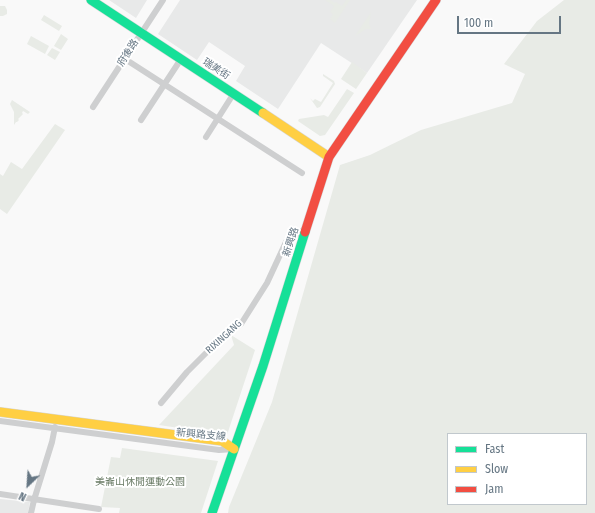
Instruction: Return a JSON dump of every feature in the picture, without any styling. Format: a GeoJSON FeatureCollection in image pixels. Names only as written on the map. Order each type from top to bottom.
{"type":"FeatureCollection","features":[{"type":"Feature","properties":{"kind":"street","name":"瑞美街"},"geometry":{"type":"LineString","coordinates":[[91,0],[329,157]]}},
{"type":"Feature","properties":{"kind":"street","name":"府後路"},"geometry":{"type":"LineString","coordinates":[[93,107],[163,0]]}},
{"type":"Feature","properties":{"kind":"street","name":"新興路"},"geometry":{"type":"LineString","coordinates":[[212,513],[263,366],[329,157],[436,0]]}},
{"type":"Feature","properties":{"kind":"street"},"geometry":{"type":"LineString","coordinates":[[125,59],[163,85],[302,173]]}},
{"type":"Feature","properties":{"kind":"street"},"geometry":{"type":"LineString","coordinates":[[141,120],[181,59]]}},
{"type":"Feature","properties":{"kind":"street"},"geometry":{"type":"LineString","coordinates":[[206,137],[234,93]]}},
{"type":"Feature","properties":{"kind":"street","name":"RIXINGANG"},"geometry":{"type":"LineString","coordinates":[[161,403],[187,372],[206,353],[223,337],[241,324],[267,284],[286,242],[306,228]]}},
{"type":"Feature","properties":{"kind":"street","name":"新興路支線"},"geometry":{"type":"LineString","coordinates":[[0,412],[222,442],[234,449]]}},
{"type":"Feature","properties":{"kind":"street"},"geometry":{"type":"LineString","coordinates":[[31,513],[52,442],[56,419]]}},
{"type":"Feature","properties":{"kind":"street","name":"新興路支線"},"geometry":{"type":"LineString","coordinates":[[0,421],[219,450],[234,449]]}},
{"type":"Feature","properties":{"kind":"street"},"geometry":{"type":"LineString","coordinates":[[0,494],[99,509]]}},
{"type":"Feature","properties":{"kind":"shaded area"},"geometry":{"type":"Polygon","coordinates":[[[109,0],[147,0],[136,18],[109,0]]]}},
{"type":"Feature","properties":{"kind":"shaded area"},"geometry":{"type":"Polygon","coordinates":[[[180,0],[417,0],[367,73],[321,43],[278,109],[236,81],[245,66],[209,42],[197,60],[158,34],[180,0]]]}},
{"type":"Feature","properties":{"kind":"shaded area"},"geometry":{"type":"Polygon","coordinates":[[[0,499],[30,502],[28,513],[0,513],[0,499]]]}},
{"type":"Feature","properties":{"kind":"green space"},"geometry":{"type":"Polygon","coordinates":[[[325,0],[336,2],[342,6],[346,0],[350,0],[335,23],[330,19],[333,14],[330,12],[334,6],[325,0]]]}},
{"type":"Feature","properties":{"kind":"green space"},"geometry":{"type":"Polygon","coordinates":[[[564,0],[595,0],[595,513],[228,513],[229,507],[272,402],[340,165],[370,155],[421,130],[512,103],[525,74],[504,64],[537,21],[564,0]]]}},
{"type":"Feature","properties":{"kind":"green space"},"geometry":{"type":"Polygon","coordinates":[[[0,6],[5,6],[7,14],[0,16],[0,6]]]}},
{"type":"Feature","properties":{"kind":"green space"},"geometry":{"type":"Polygon","coordinates":[[[371,12],[369,24],[371,29],[366,29],[355,36],[371,12]]]}},
{"type":"Feature","properties":{"kind":"green space"},"geometry":{"type":"Polygon","coordinates":[[[44,15],[62,26],[59,31],[41,20],[44,15]]]}},
{"type":"Feature","properties":{"kind":"green space"},"geometry":{"type":"Polygon","coordinates":[[[61,34],[68,39],[61,50],[54,46],[61,34]]]}},
{"type":"Feature","properties":{"kind":"green space"},"geometry":{"type":"Polygon","coordinates":[[[31,36],[49,46],[45,54],[27,44],[31,36]]]}},
{"type":"Feature","properties":{"kind":"green space"},"geometry":{"type":"Polygon","coordinates":[[[52,48],[60,52],[55,60],[47,55],[52,48]]]}},
{"type":"Feature","properties":{"kind":"green space"},"geometry":{"type":"Polygon","coordinates":[[[352,62],[367,73],[356,89],[341,79],[352,62]]]}},
{"type":"Feature","properties":{"kind":"green space"},"geometry":{"type":"Polygon","coordinates":[[[323,74],[334,81],[335,84],[320,107],[317,108],[310,98],[313,101],[315,99],[321,102],[333,83],[323,76],[323,74]]]}},
{"type":"Feature","properties":{"kind":"green space"},"geometry":{"type":"Polygon","coordinates":[[[347,89],[354,93],[325,135],[320,136],[298,121],[299,119],[324,115],[328,117],[347,89]]]}},
{"type":"Feature","properties":{"kind":"green space"},"geometry":{"type":"Polygon","coordinates":[[[12,100],[30,112],[28,114],[23,111],[23,114],[14,125],[14,112],[10,104],[12,100]]]}},
{"type":"Feature","properties":{"kind":"green space"},"geometry":{"type":"Polygon","coordinates":[[[55,124],[65,130],[7,214],[0,209],[0,174],[3,176],[11,162],[22,169],[55,124]]]}},
{"type":"Feature","properties":{"kind":"green space"},"geometry":{"type":"Polygon","coordinates":[[[231,335],[255,350],[227,435],[159,425],[234,345],[231,335]]]}},
{"type":"Feature","properties":{"kind":"green space","name":"美崙山休閒運動公園"},"geometry":{"type":"Polygon","coordinates":[[[122,448],[218,461],[201,513],[119,513],[120,508],[101,507],[111,457],[120,458],[122,448]]]}},
{"type":"Feature","properties":{"kind":"traffic: fast"},"geometry":{"type":"LineString","coordinates":[[91,0],[263,113]]}},
{"type":"Feature","properties":{"kind":"traffic: fast"},"geometry":{"type":"LineString","coordinates":[[212,513],[263,366],[305,232]]}},
{"type":"Feature","properties":{"kind":"traffic: slow"},"geometry":{"type":"LineString","coordinates":[[263,113],[329,157]]}},
{"type":"Feature","properties":{"kind":"traffic: slow"},"geometry":{"type":"LineString","coordinates":[[0,412],[222,441],[234,449]]}},
{"type":"Feature","properties":{"kind":"traffic: jam"},"geometry":{"type":"LineString","coordinates":[[305,232],[329,157],[436,0]]}}]}
